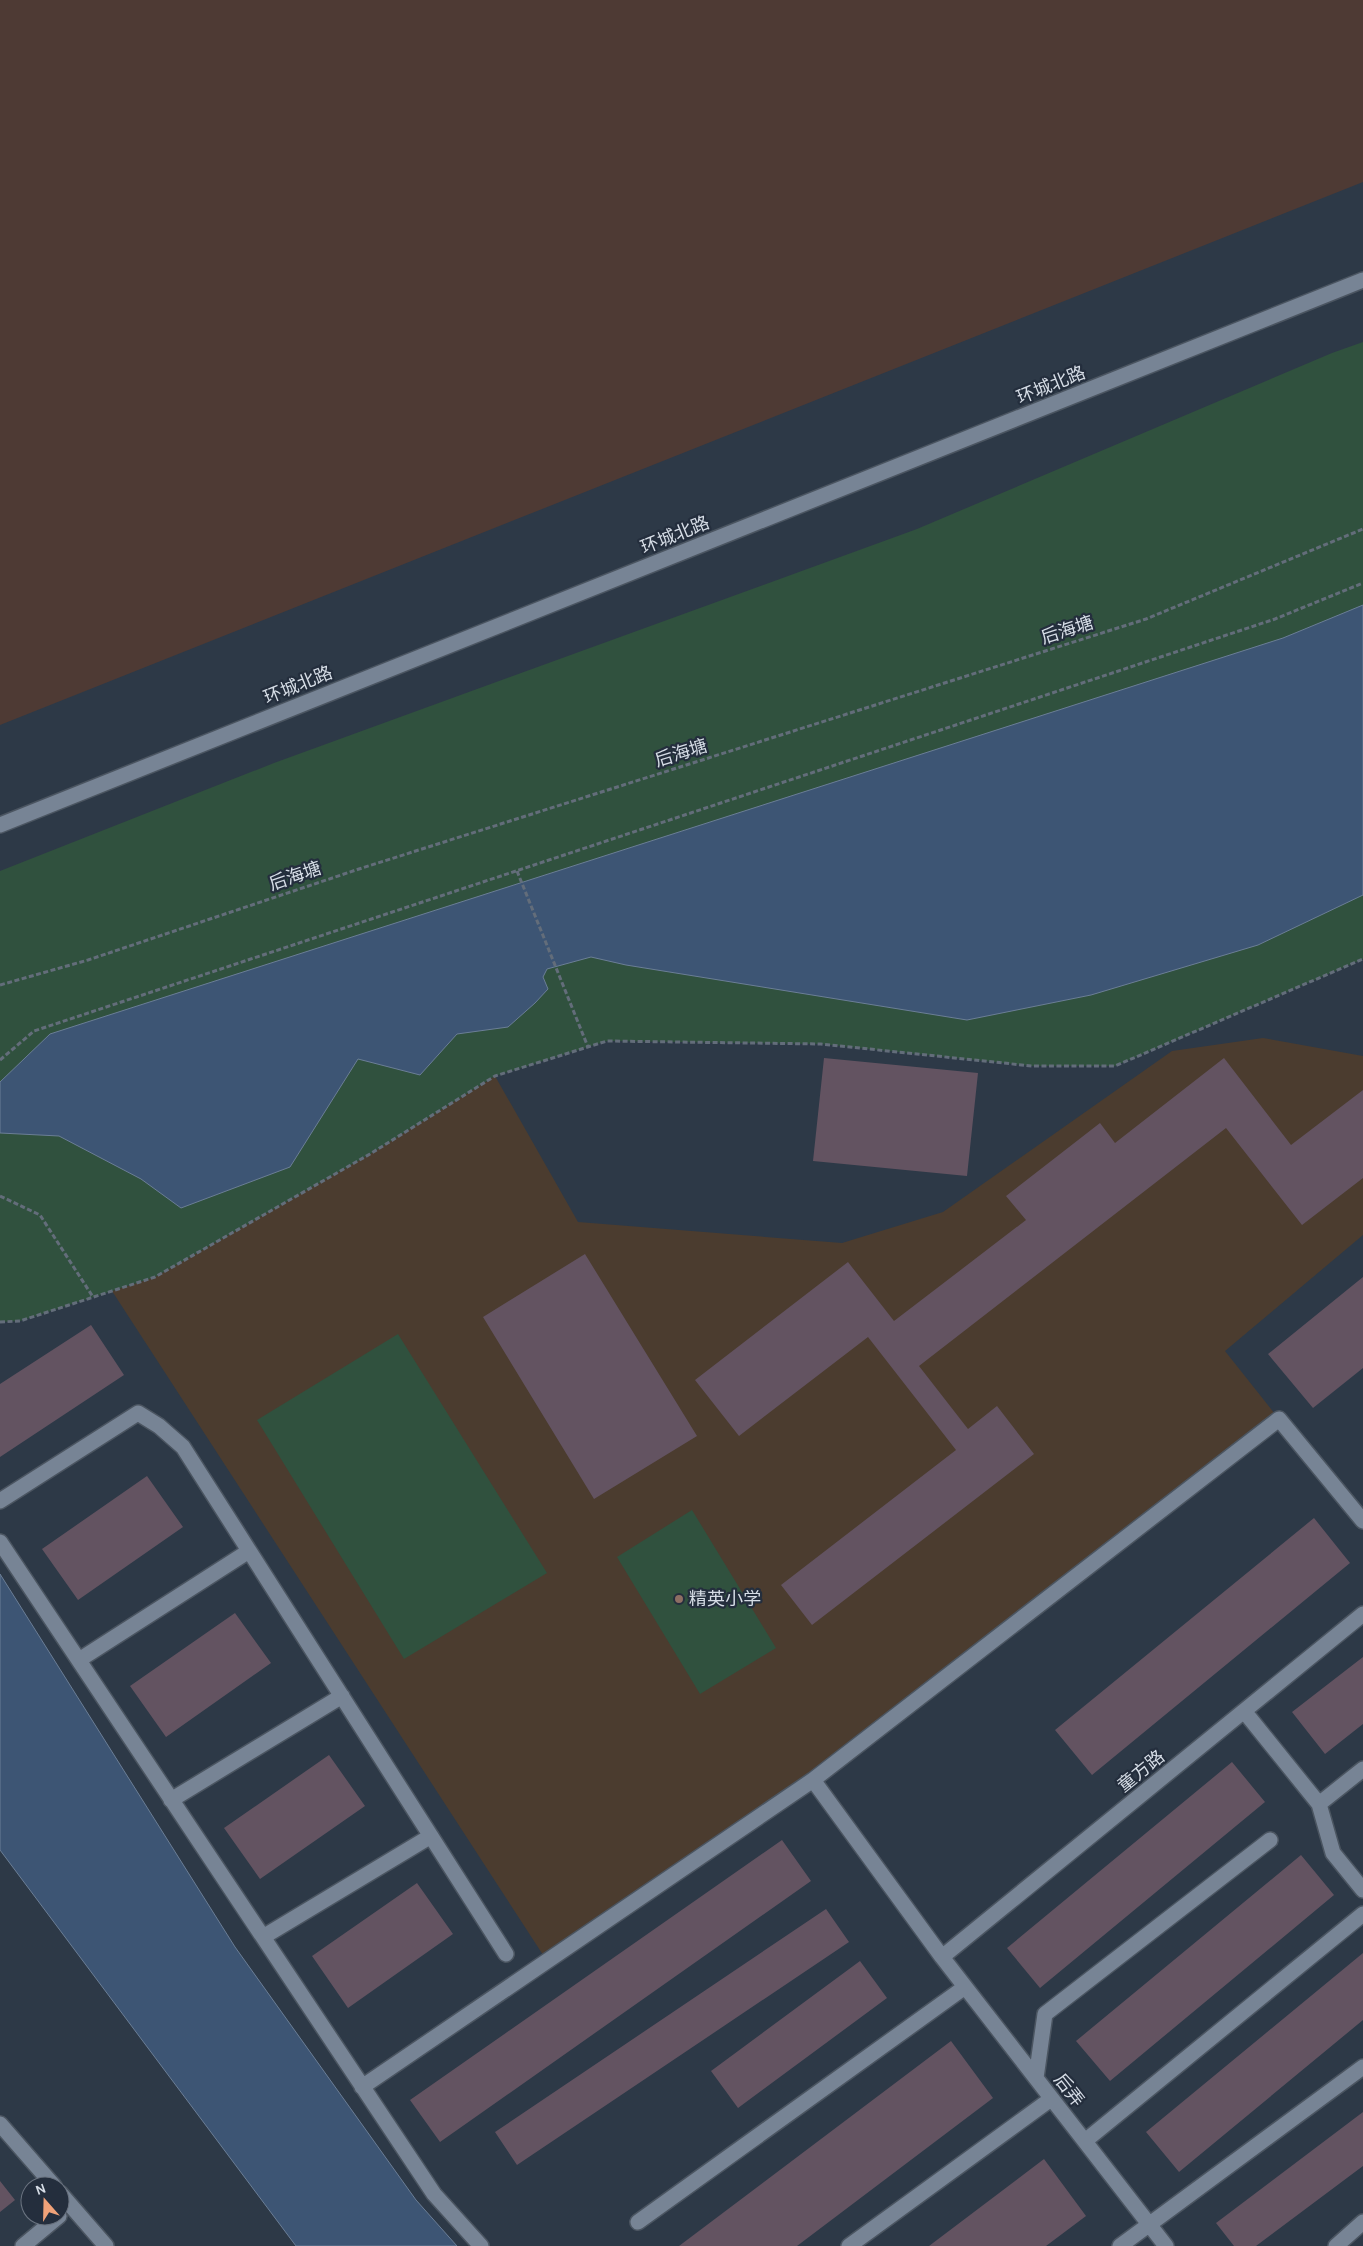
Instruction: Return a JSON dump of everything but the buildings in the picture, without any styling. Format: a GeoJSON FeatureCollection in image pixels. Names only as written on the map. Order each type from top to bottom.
{"type":"FeatureCollection","features":[{"type":"Feature","properties":{"kind":"street","name":"环城北路"},"geometry":{"type":"LineString","coordinates":[[0,825],[1363,280]]}},
{"type":"Feature","properties":{"kind":"street"},"geometry":{"type":"LineString","coordinates":[[0,1501],[138,1413],[159,1426],[183,1447],[506,1954]]}},
{"type":"Feature","properties":{"kind":"street"},"geometry":{"type":"LineString","coordinates":[[362,2087],[813,1780],[1279,1419],[1363,1521]]}},
{"type":"Feature","properties":{"kind":"street"},"geometry":{"type":"LineString","coordinates":[[0,1542],[434,2194],[481,2246]]}},
{"type":"Feature","properties":{"kind":"street"},"geometry":{"type":"LineString","coordinates":[[78,1660],[249,1551]]}},
{"type":"Feature","properties":{"kind":"street","name":"童方路"},"geometry":{"type":"LineString","coordinates":[[942,1958],[1363,1614]]}},
{"type":"Feature","properties":{"kind":"street"},"geometry":{"type":"LineString","coordinates":[[172,1800],[342,1696]]}},
{"type":"Feature","properties":{"kind":"street"},"geometry":{"type":"LineString","coordinates":[[1244,1711],[1319,1804],[1333,1853],[1363,1890]]}},
{"type":"Feature","properties":{"kind":"street"},"geometry":{"type":"LineString","coordinates":[[1319,1804],[1363,1769]]}},
{"type":"Feature","properties":{"kind":"street","name":"后弄"},"geometry":{"type":"LineString","coordinates":[[813,1780],[942,1958],[1166,2246]]}},
{"type":"Feature","properties":{"kind":"street"},"geometry":{"type":"LineString","coordinates":[[263,1937],[431,1836]]}},
{"type":"Feature","properties":{"kind":"street"},"geometry":{"type":"LineString","coordinates":[[1036,2078],[1045,2014],[1270,1840]]}},
{"type":"Feature","properties":{"kind":"street"},"geometry":{"type":"LineString","coordinates":[[1085,2141],[1363,1914]]}},
{"type":"Feature","properties":{"kind":"street"},"geometry":{"type":"LineString","coordinates":[[638,2222],[965,1987]]}},
{"type":"Feature","properties":{"kind":"street"},"geometry":{"type":"LineString","coordinates":[[1120,2246],[1363,2067]]}},
{"type":"Feature","properties":{"kind":"street"},"geometry":{"type":"LineString","coordinates":[[849,2246],[1052,2099]]}},
{"type":"Feature","properties":{"kind":"street"},"geometry":{"type":"LineString","coordinates":[[0,2124],[45,2176]]}},
{"type":"Feature","properties":{"kind":"street"},"geometry":{"type":"LineString","coordinates":[[70,2218],[106,2246]]}},
{"type":"Feature","properties":{"kind":"street"},"geometry":{"type":"LineString","coordinates":[[1336,2246],[1363,2222]]}},
{"type":"Feature","properties":{"kind":"street"},"geometry":{"type":"LineString","coordinates":[[23,2246],[47,2226]]}},
{"type":"Feature","properties":{"kind":"path","name":"后海塘"},"geometry":{"type":"LineString","coordinates":[[0,985],[88,960],[359,868],[1146,619],[1363,528]]}},
{"type":"Feature","properties":{"kind":"path"},"geometry":{"type":"LineString","coordinates":[[0,1060],[34,1031],[1275,619],[1363,583]]}},
{"type":"Feature","properties":{"kind":"path"},"geometry":{"type":"LineString","coordinates":[[516,871],[521,879],[588,1047]]}},
{"type":"Feature","properties":{"kind":"path"},"geometry":{"type":"LineString","coordinates":[[0,1322],[20,1321],[155,1277],[370,1154],[495,1076],[607,1041],[821,1044],[1032,1066],[1115,1066],[1363,959]]}},
{"type":"Feature","properties":{"kind":"path"},"geometry":{"type":"LineString","coordinates":[[0,1196],[40,1215],[93,1297]]}},
{"type":"Feature","properties":{"kind":"shaded area"},"geometry":{"type":"Polygon","coordinates":[[[0,0],[1363,0],[1363,182],[0,725],[0,0]]]}},
{"type":"Feature","properties":{"kind":"shaded area","name":"精英小学"},"geometry":{"type":"Polygon","coordinates":[[[1263,1038],[1363,1056],[1363,1235],[1225,1351],[1279,1419],[813,1780],[547,1961],[112,1291],[155,1277],[370,1154],[495,1076],[578,1222],[842,1243],[943,1212],[1172,1051],[1263,1038]]]}},
{"type":"Feature","properties":{"kind":"green space"},"geometry":{"type":"Polygon","coordinates":[[[1363,342],[1363,959],[1115,1066],[1032,1066],[821,1044],[607,1041],[495,1076],[370,1154],[155,1277],[20,1321],[0,1322],[0,871],[274,763],[917,529],[1332,353],[1363,342]]]}},
{"type":"Feature","properties":{"kind":"green space"},"geometry":{"type":"Polygon","coordinates":[[[398,1334],[547,1573],[404,1659],[257,1420],[398,1334]]]}},
{"type":"Feature","properties":{"kind":"green space"},"geometry":{"type":"Polygon","coordinates":[[[692,1510],[776,1648],[700,1694],[617,1557],[692,1510]]]}},
{"type":"Feature","properties":{"kind":"water"},"geometry":{"type":"Polygon","coordinates":[[[1363,605],[1363,895],[1258,945],[1091,995],[967,1020],[626,965],[591,957],[547,969],[543,977],[548,989],[508,1027],[457,1034],[420,1075],[358,1059],[290,1167],[181,1208],[141,1179],[59,1136],[0,1133],[0,1082],[50,1034],[1283,638],[1363,605]]]}},
{"type":"Feature","properties":{"kind":"water"},"geometry":{"type":"Polygon","coordinates":[[[0,1574],[235,1947],[416,2200],[457,2246],[296,2246],[0,1850],[0,1574]]]}},
{"type":"Feature","properties":{"kind":"place","name":"精英小学"},"geometry":{"type":"Point","coordinates":[679,1599]}}]}
